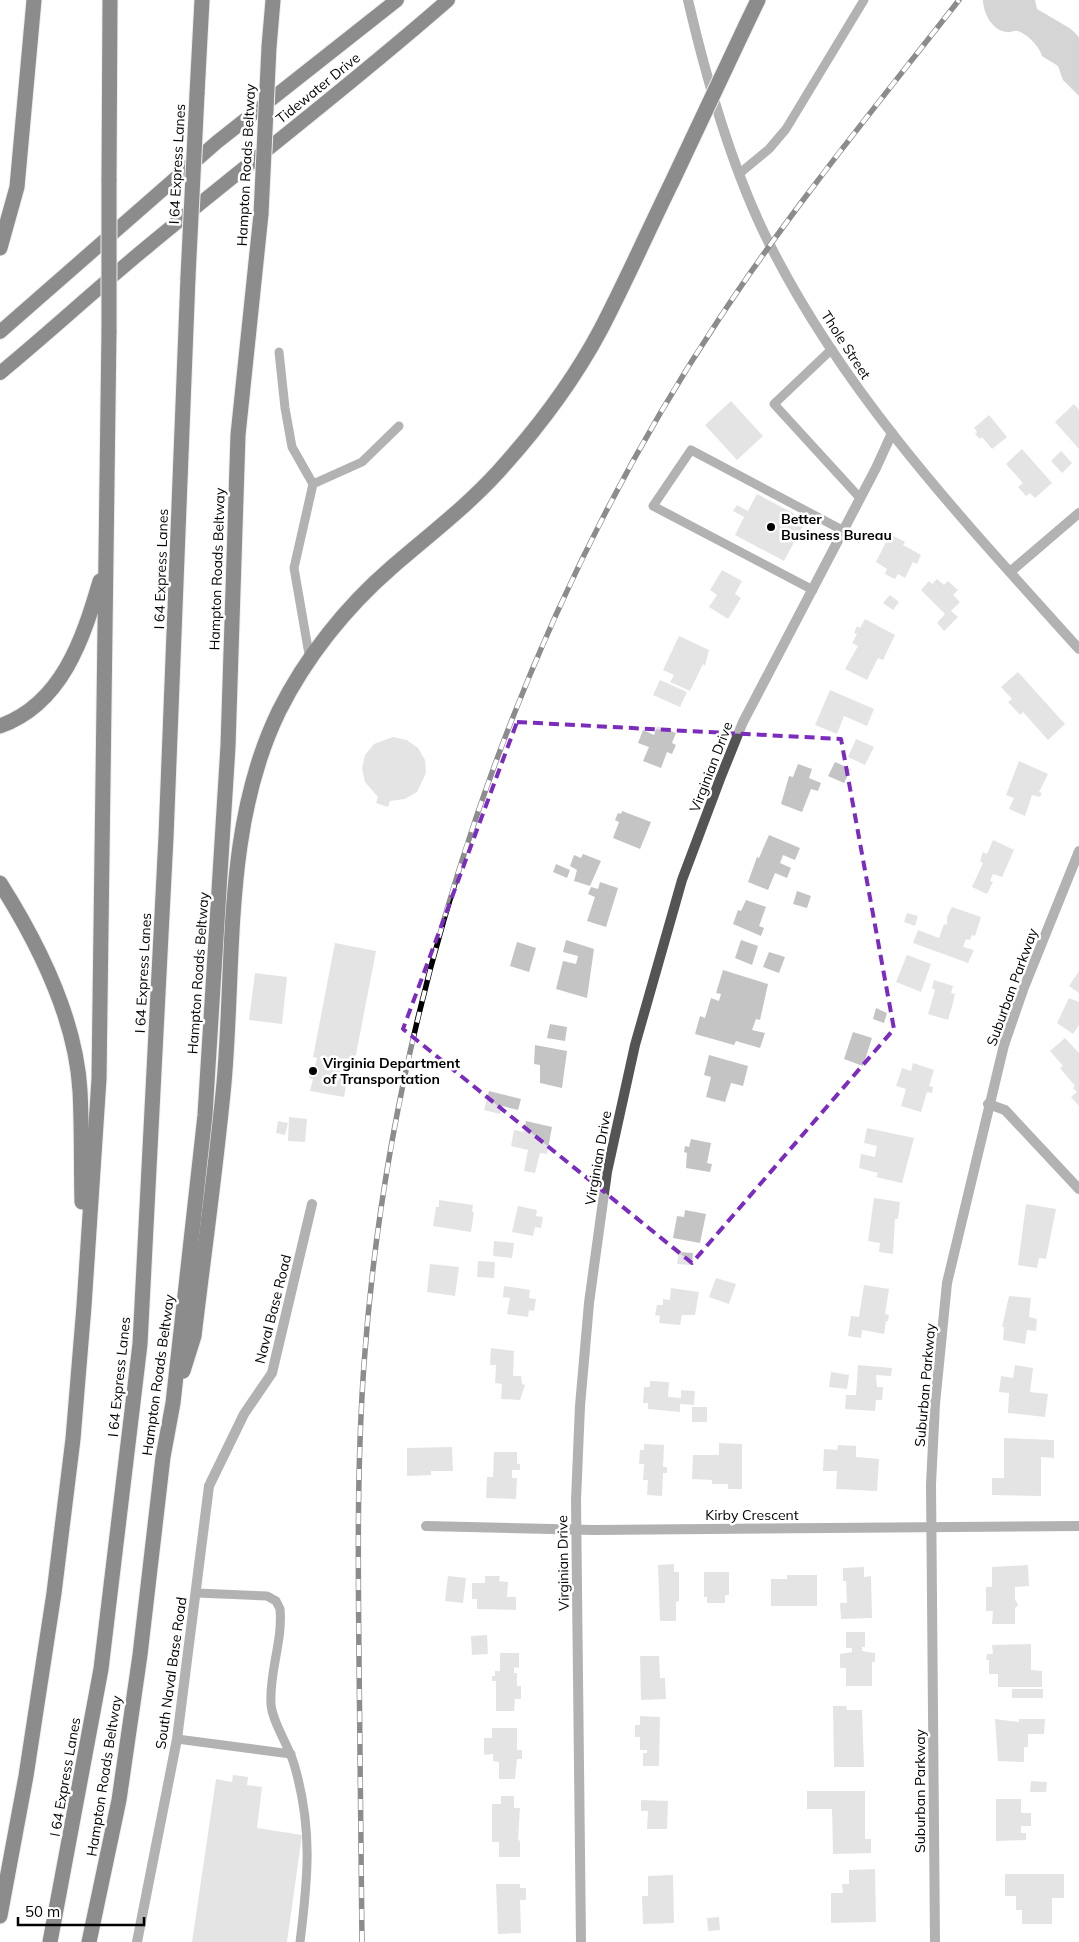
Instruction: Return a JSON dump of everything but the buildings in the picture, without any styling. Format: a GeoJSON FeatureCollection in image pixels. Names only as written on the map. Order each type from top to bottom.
{"type":"FeatureCollection","features":[{"type":"Feature","properties":{"kind":"highway"},"geometry":{"type":"LineString","coordinates":[[0,248],[17,187],[34,0]]}},
{"type":"Feature","properties":{"kind":"highway"},"geometry":{"type":"LineString","coordinates":[[0,1916],[26,1776],[54,1593],[76,1413],[98,1079],[109,331],[110,0]]}},
{"type":"Feature","properties":{"kind":"highway","name":"I 64 Express Lanes"},"geometry":{"type":"LineString","coordinates":[[50,1942],[101,1669],[140,1344],[166,838],[188,277],[202,0]]}},
{"type":"Feature","properties":{"kind":"highway","name":"Hampton Roads Beltway"},"geometry":{"type":"LineString","coordinates":[[89,1942],[119,1800],[140,1655],[163,1457],[173,1403],[205,1115],[228,746],[238,435],[261,214],[273,0]]}},
{"type":"Feature","properties":{"kind":"highway","name":"Tidewater Drive"},"geometry":{"type":"LineString","coordinates":[[0,332],[217,142],[397,0]]}},
{"type":"Feature","properties":{"kind":"highway","name":"Tidewater Drive"},"geometry":{"type":"LineString","coordinates":[[0,373],[145,248],[316,111],[448,0]]}},
{"type":"Feature","properties":{"kind":"highway"},"geometry":{"type":"LineString","coordinates":[[173,1403],[194,1336],[197,1317],[224,1084],[239,842],[253,779],[263,748],[280,711],[310,660],[357,601],[390,569],[470,501],[530,433],[567,383],[600,331],[758,0]]}},
{"type":"Feature","properties":{"kind":"highway"},"geometry":{"type":"LineString","coordinates":[[0,726],[30,711],[58,684],[78,644],[94,603],[106,561]]}},
{"type":"Feature","properties":{"kind":"highway"},"geometry":{"type":"LineString","coordinates":[[0,883],[28,928],[48,968],[72,1042],[80,1089],[84,1306]]}},
{"type":"Feature","properties":{"kind":"street","name":"Thole Street"},"geometry":{"type":"LineString","coordinates":[[688,0],[719,116],[740,173],[770,245],[798,297],[832,349],[892,433],[956,511],[1079,649]]}},
{"type":"Feature","properties":{"kind":"street","name":"Virginian Drive"},"geometry":{"type":"LineString","coordinates":[[581,1942],[576,1530],[580,1406],[589,1303],[608,1172],[635,1044],[682,880],[720,779],[743,722],[844,531],[892,433]]}},
{"type":"Feature","properties":{"kind":"street"},"geometry":{"type":"LineString","coordinates":[[1010,572],[1079,513]]}},
{"type":"Feature","properties":{"kind":"street","name":"Suburban Parkway"},"geometry":{"type":"LineString","coordinates":[[935,1942],[931,1527],[935,1404],[947,1283],[988,1104],[1004,1045],[1023,990],[1079,851]]}},
{"type":"Feature","properties":{"kind":"street"},"geometry":{"type":"LineString","coordinates":[[988,1104],[1005,1110],[1079,1189]]}},
{"type":"Feature","properties":{"kind":"street","name":"Naval Base Road"},"geometry":{"type":"LineString","coordinates":[[244,1414],[272,1373],[312,1204]]}},
{"type":"Feature","properties":{"kind":"street","name":"South Naval Base Road"},"geometry":{"type":"LineString","coordinates":[[137,1942],[177,1739],[197,1593],[209,1486],[244,1414]]}},
{"type":"Feature","properties":{"kind":"street","name":"Kirby Crescent"},"geometry":{"type":"LineString","coordinates":[[426,1526],[576,1530],[1079,1526]]}},
{"type":"Feature","properties":{"kind":"lane"},"geometry":{"type":"LineString","coordinates":[[740,173],[769,149],[786,128],[864,0]]}},
{"type":"Feature","properties":{"kind":"lane"},"geometry":{"type":"LineString","coordinates":[[832,349],[774,404],[860,498]]}},
{"type":"Feature","properties":{"kind":"lane"},"geometry":{"type":"LineString","coordinates":[[279,352],[285,408],[292,447],[313,484],[294,568],[310,660]]}},
{"type":"Feature","properties":{"kind":"lane"},"geometry":{"type":"LineString","coordinates":[[313,484],[362,462],[399,426]]}},
{"type":"Feature","properties":{"kind":"lane"},"geometry":{"type":"LineString","coordinates":[[813,590],[653,506],[691,450],[844,531]]}},
{"type":"Feature","properties":{"kind":"lane"},"geometry":{"type":"LineString","coordinates":[[197,1593],[267,1596],[276,1601],[280,1609],[271,1706],[290,1754],[304,1803],[308,1836],[308,1872],[300,1942]]}},
{"type":"Feature","properties":{"kind":"lane"},"geometry":{"type":"LineString","coordinates":[[177,1739],[290,1754]]}},
{"type":"Feature","properties":{"kind":"highlighted area"},"geometry":{"type":"Polygon","coordinates":[[[517,722],[841,739],[894,1029],[692,1263],[403,1029],[517,722]]]}},
{"type":"Feature","properties":{"kind":"shaded area"},"geometry":{"type":"Polygon","coordinates":[[[983,0],[1035,0],[1037,9],[1071,29],[1079,37],[1079,96],[1063,80],[1058,66],[1042,56],[1039,49],[1029,38],[1018,31],[1002,31],[993,25],[985,10],[983,0]]]}},
{"type":"Feature","properties":{"kind":"railway"},"geometry":{"type":"LineString","coordinates":[[362,1942],[358,1548],[360,1438],[364,1364],[378,1227],[402,1090],[434,954],[476,819],[525,688],[582,560],[647,437],[719,319],[776,237],[959,0]]}},
{"type":"Feature","properties":{"kind":"place","name":"Better Business Bureau"},"geometry":{"type":"Point","coordinates":[771,527]}},
{"type":"Feature","properties":{"kind":"place","name":"Virginia Department of Transportation"},"geometry":{"type":"Point","coordinates":[313,1071]}}]}
